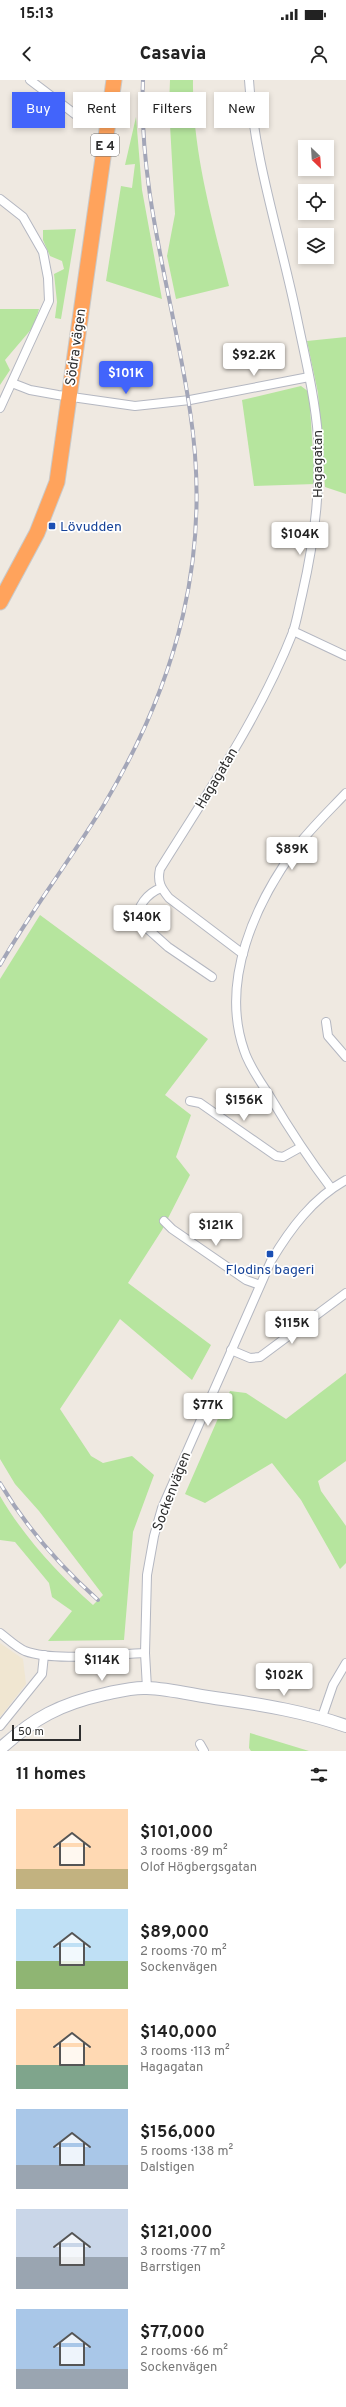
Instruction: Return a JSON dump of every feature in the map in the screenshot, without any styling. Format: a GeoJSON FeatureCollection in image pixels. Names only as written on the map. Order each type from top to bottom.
{"type":"FeatureCollection","features":[{"type":"Feature","properties":{"kind":"highway","name":"Södra vägen"},"geometry":{"type":"LineString","coordinates":[[0,602],[37,533],[57,482],[114,80]]}},
{"type":"Feature","properties":{"kind":"main road"},"geometry":{"type":"LineString","coordinates":[[0,1749],[28,1724],[64,1705],[114,1692],[147,1688],[253,1704],[322,1717],[346,1726]]}},
{"type":"Feature","properties":{"kind":"street"},"geometry":{"type":"LineString","coordinates":[[30,80],[73,113]]}},
{"type":"Feature","properties":{"kind":"street","name":"Hagagatan"},"geometry":{"type":"LineString","coordinates":[[161,888],[158,878],[160,869],[244,730],[272,680],[293,631],[313,545],[318,498],[318,438],[309,376],[251,108],[249,80]]}},
{"type":"Feature","properties":{"kind":"street"},"geometry":{"type":"LineString","coordinates":[[0,199],[23,217],[35,234],[43,252],[48,278],[48,301],[0,408]]}},
{"type":"Feature","properties":{"kind":"street"},"geometry":{"type":"LineString","coordinates":[[12,383],[30,390],[112,404],[152,405],[190,400],[309,376]]}},
{"type":"Feature","properties":{"kind":"street"},"geometry":{"type":"LineString","coordinates":[[293,631],[346,656]]}},
{"type":"Feature","properties":{"kind":"street"},"geometry":{"type":"LineString","coordinates":[[331,1188],[301,1147],[244,1050],[237,1015],[236,990],[243,954],[259,912],[276,876],[308,833],[346,793]]}},
{"type":"Feature","properties":{"kind":"street"},"geometry":{"type":"LineString","coordinates":[[212,977],[168,947],[138,921],[140,907],[152,892],[161,888],[169,898],[243,954]]}},
{"type":"Feature","properties":{"kind":"street"},"geometry":{"type":"LineString","coordinates":[[326,1022],[328,1036],[346,1057]]}},
{"type":"Feature","properties":{"kind":"street"},"geometry":{"type":"LineString","coordinates":[[190,1101],[200,1103],[276,1156],[282,1157],[301,1147]]}},
{"type":"Feature","properties":{"kind":"street","name":"Sockenvägen"},"geometry":{"type":"LineString","coordinates":[[147,1688],[145,1653],[147,1575],[154,1536],[162,1508],[230,1350],[271,1261],[295,1224],[331,1188],[346,1180]]}},
{"type":"Feature","properties":{"kind":"street"},"geometry":{"type":"LineString","coordinates":[[164,1221],[172,1229],[246,1280],[260,1285]]}},
{"type":"Feature","properties":{"kind":"street"},"geometry":{"type":"LineString","coordinates":[[230,1350],[250,1358],[260,1356],[346,1294]]}},
{"type":"Feature","properties":{"kind":"street"},"geometry":{"type":"LineString","coordinates":[[0,1633],[24,1650],[44,1654],[145,1653]]}},
{"type":"Feature","properties":{"kind":"street"},"geometry":{"type":"LineString","coordinates":[[0,1726],[42,1674],[44,1654]]}},
{"type":"Feature","properties":{"kind":"street"},"geometry":{"type":"LineString","coordinates":[[322,1717],[333,1685],[346,1663]]}},
{"type":"Feature","properties":{"kind":"shaded area"},"geometry":{"type":"Polygon","coordinates":[[[0,1643],[23,1659],[26,1684],[0,1717],[0,1643]]]}},
{"type":"Feature","properties":{"kind":"green space"},"geometry":{"type":"Polygon","coordinates":[[[170,80],[193,80],[193,92],[170,92],[170,80]]]}},
{"type":"Feature","properties":{"kind":"green space"},"geometry":{"type":"Polygon","coordinates":[[[136,117],[142,190],[162,299],[106,281],[121,186],[132,188],[135,164],[125,165],[136,117]]]}},
{"type":"Feature","properties":{"kind":"green space"},"geometry":{"type":"Polygon","coordinates":[[[170,128],[196,128],[204,184],[229,286],[176,299],[167,256],[175,214],[170,128]]]}},
{"type":"Feature","properties":{"kind":"green space"},"geometry":{"type":"Polygon","coordinates":[[[76,229],[61,319],[55,318],[57,302],[54,274],[64,269],[62,261],[50,256],[43,240],[43,230],[76,229]]]}},
{"type":"Feature","properties":{"kind":"green space"},"geometry":{"type":"Polygon","coordinates":[[[0,309],[39,309],[34,326],[5,360],[10,370],[0,385],[0,309]]]}},
{"type":"Feature","properties":{"kind":"green space"},"geometry":{"type":"Polygon","coordinates":[[[346,337],[346,494],[325,487],[318,393],[307,341],[346,337]]]}},
{"type":"Feature","properties":{"kind":"green space"},"geometry":{"type":"Polygon","coordinates":[[[301,386],[309,392],[315,484],[254,486],[242,400],[301,386]]]}},
{"type":"Feature","properties":{"kind":"green space"},"geometry":{"type":"Polygon","coordinates":[[[40,915],[208,1039],[165,1095],[191,1115],[176,1157],[190,1175],[162,1230],[128,1283],[211,1345],[192,1380],[120,1319],[60,1409],[91,1456],[103,1463],[132,1456],[154,1475],[133,1532],[124,1640],[48,1641],[72,1611],[52,1597],[49,1583],[15,1542],[0,1540],[0,1496],[9,1511],[42,1554],[80,1593],[93,1605],[103,1595],[39,1511],[15,1484],[0,1459],[0,979],[40,915]]]}},
{"type":"Feature","properties":{"kind":"green space"},"geometry":{"type":"Polygon","coordinates":[[[346,1373],[346,1461],[318,1481],[321,1491],[346,1526],[346,1563],[340,1569],[301,1500],[272,1463],[205,1503],[185,1494],[230,1391],[246,1393],[286,1419],[346,1373]]]}},
{"type":"Feature","properties":{"kind":"green space"},"geometry":{"type":"Polygon","coordinates":[[[250,1733],[309,1751],[251,1751],[249,1748],[250,1733]]]}},
{"type":"Feature","properties":{"kind":"railway"},"geometry":{"type":"LineString","coordinates":[[0,965],[12,944],[105,803],[131,757],[152,710],[170,663],[183,614],[192,565],[196,515],[196,464],[190,411],[183,370],[151,205],[143,122],[143,80]]}},
{"type":"Feature","properties":{"kind":"railway"},"geometry":{"type":"LineString","coordinates":[[0,1483],[21,1515],[44,1545],[70,1574],[98,1600]]}},
{"type":"Feature","properties":{"kind":"place","name":"Lövudden"},"geometry":{"type":"Point","coordinates":[52,526]}},
{"type":"Feature","properties":{"kind":"place","name":"Flodins bageri"},"geometry":{"type":"Point","coordinates":[270,1254]}}]}
